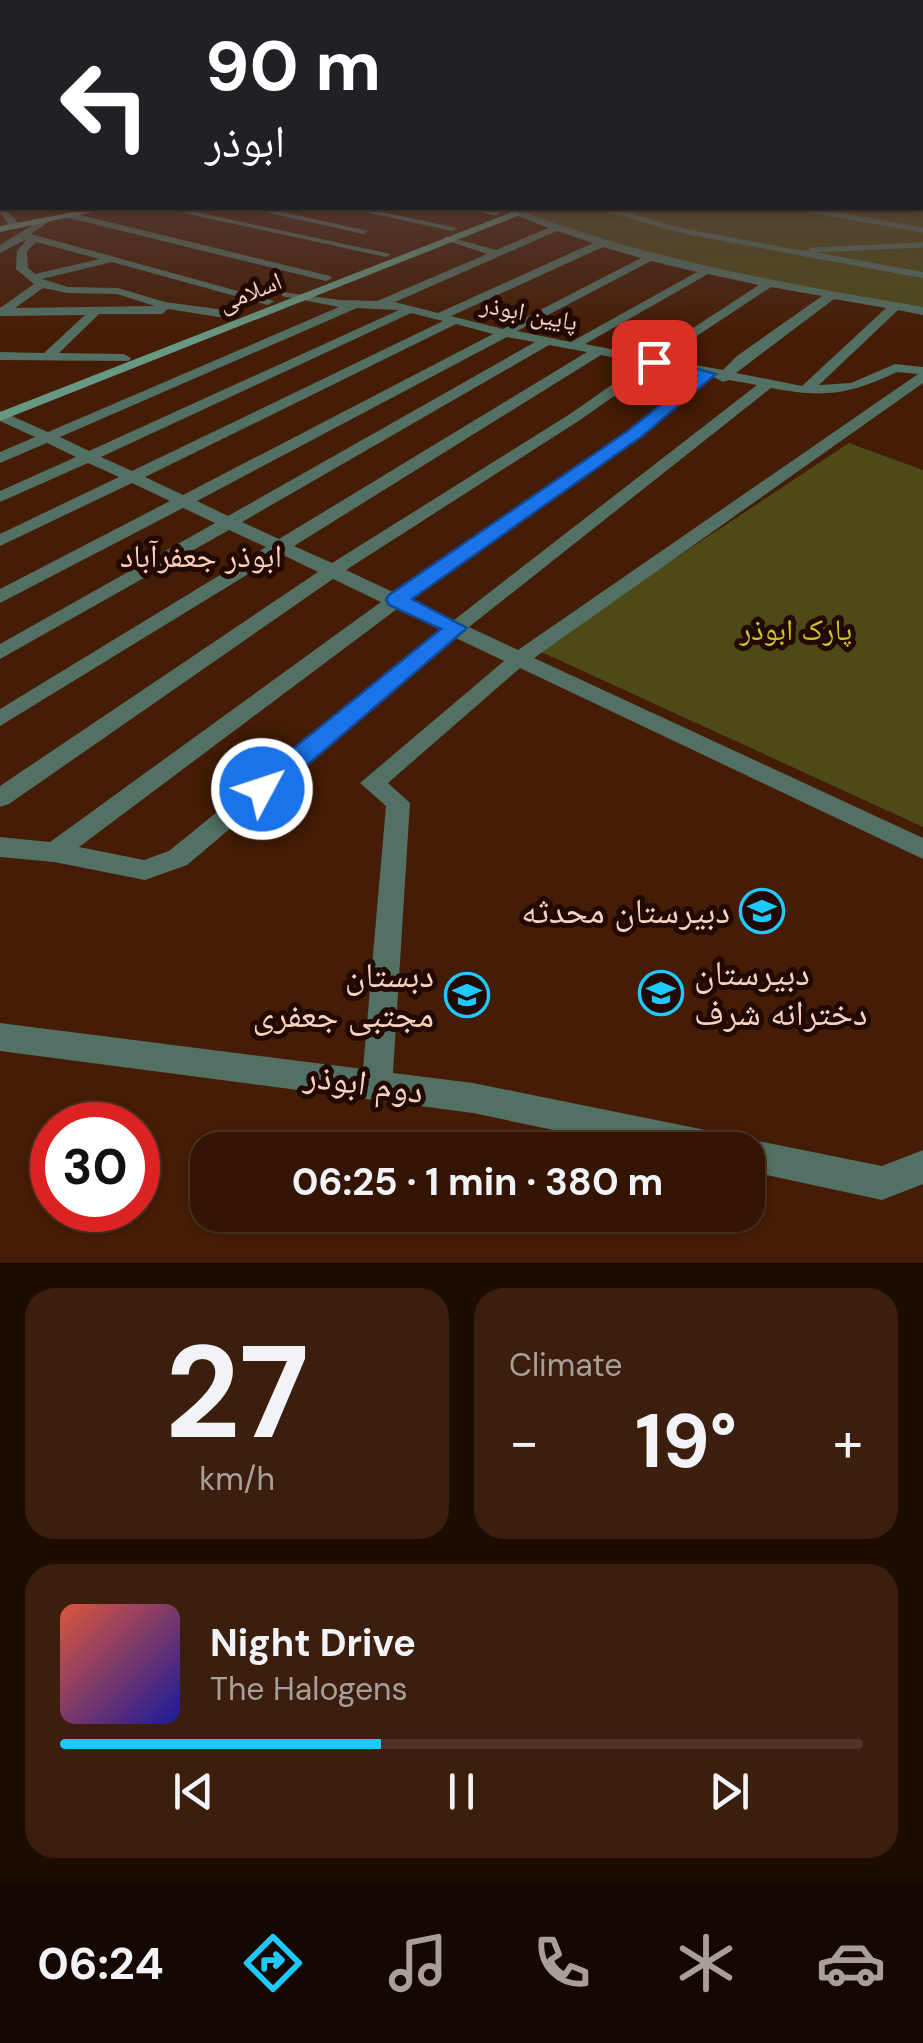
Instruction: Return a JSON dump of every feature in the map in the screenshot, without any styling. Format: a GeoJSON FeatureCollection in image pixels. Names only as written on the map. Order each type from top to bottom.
{"type":"FeatureCollection","features":[{"type":"Feature","properties":{"kind":"street"},"geometry":{"type":"LineString","coordinates":[[0,227],[23,221]]}},
{"type":"Feature","properties":{"kind":"street"},"geometry":{"type":"LineString","coordinates":[[0,227],[36,221]]}},
{"type":"Feature","properties":{"kind":"street"},"geometry":{"type":"LineString","coordinates":[[0,250],[28,236],[45,221]]}},
{"type":"Feature","properties":{"kind":"street"},"geometry":{"type":"LineString","coordinates":[[101,221],[326,278]]}},
{"type":"Feature","properties":{"kind":"street"},"geometry":{"type":"LineString","coordinates":[[228,221],[386,254]]}},
{"type":"Feature","properties":{"kind":"street"},"geometry":{"type":"LineString","coordinates":[[314,221],[363,231]]}},
{"type":"Feature","properties":{"kind":"street"},"geometry":{"type":"LineString","coordinates":[[343,245],[377,221]]}},
{"type":"Feature","properties":{"kind":"street"},"geometry":{"type":"LineString","coordinates":[[418,221],[497,254]]}},
{"type":"Feature","properties":{"kind":"street","name":"اسلامی"},"geometry":{"type":"LineString","coordinates":[[1,413],[482,221]]}},
{"type":"Feature","properties":{"kind":"street","name":"اسلامی"},"geometry":{"type":"LineString","coordinates":[[1,413],[124,358],[268,301],[293,295],[386,254],[482,221]]}},
{"type":"Feature","properties":{"kind":"street"},"geometry":{"type":"LineString","coordinates":[[536,221],[600,244],[704,272],[923,311]]}},
{"type":"Feature","properties":{"kind":"street"},"geometry":{"type":"LineString","coordinates":[[380,304],[556,228]]}},
{"type":"Feature","properties":{"kind":"street"},"geometry":{"type":"LineString","coordinates":[[28,236],[268,301]]}},
{"type":"Feature","properties":{"kind":"street"},"geometry":{"type":"LineString","coordinates":[[28,236],[22,251],[28,276]]}},
{"type":"Feature","properties":{"kind":"street"},"geometry":{"type":"LineString","coordinates":[[0,541],[600,244]]}},
{"type":"Feature","properties":{"kind":"street"},"geometry":{"type":"LineString","coordinates":[[0,596],[648,258]]}},
{"type":"Feature","properties":{"kind":"street"},"geometry":{"type":"LineString","coordinates":[[1,313],[28,276],[114,260]]}},
{"type":"Feature","properties":{"kind":"street"},"geometry":{"type":"LineString","coordinates":[[574,346],[704,272]]}},
{"type":"Feature","properties":{"kind":"street"},"geometry":{"type":"LineString","coordinates":[[28,276],[68,290],[114,290],[184,308],[232,315]]}},
{"type":"Feature","properties":{"kind":"street"},"geometry":{"type":"LineString","coordinates":[[0,798],[334,570],[575,417],[766,285]]}},
{"type":"Feature","properties":{"kind":"street"},"geometry":{"type":"LineString","coordinates":[[47,357],[114,290]]}},
{"type":"Feature","properties":{"kind":"street","name":"پایین ابوذر"},"geometry":{"type":"LineString","coordinates":[[293,295],[354,305],[380,304],[547,341],[657,358],[716,376],[806,390],[832,391],[854,386],[895,368],[921,370]]}},
{"type":"Feature","properties":{"kind":"street"},"geometry":{"type":"LineString","coordinates":[[54,852],[397,600],[830,296]]}},
{"type":"Feature","properties":{"kind":"street"},"geometry":{"type":"LineString","coordinates":[[0,458],[354,305]]}},
{"type":"Feature","properties":{"kind":"street"},"geometry":{"type":"LineString","coordinates":[[806,390],[894,306]]}},
{"type":"Feature","properties":{"kind":"street"},"geometry":{"type":"LineString","coordinates":[[1,313],[184,308]]}},
{"type":"Feature","properties":{"kind":"street"},"geometry":{"type":"LineString","coordinates":[[0,497],[409,310]]}},
{"type":"Feature","properties":{"kind":"street"},"geometry":{"type":"LineString","coordinates":[[0,654],[547,341]]}},
{"type":"Feature","properties":{"kind":"street"},"geometry":{"type":"LineString","coordinates":[[0,719],[600,350]]}},
{"type":"Feature","properties":{"kind":"street"},"geometry":{"type":"LineString","coordinates":[[0,356],[124,358]]}},
{"type":"Feature","properties":{"kind":"street"},"geometry":{"type":"LineString","coordinates":[[377,1085],[398,802],[372,783],[520,658],[921,370]]}},
{"type":"Feature","properties":{"kind":"street"},"geometry":{"type":"LineString","coordinates":[[0,848],[54,852],[145,870],[178,858],[456,628],[767,384]]}},
{"type":"Feature","properties":{"kind":"street"},"geometry":{"type":"LineString","coordinates":[[1,413],[923,849]]}},
{"type":"Feature","properties":{"kind":"street","name":"دوم ابوذر"},"geometry":{"type":"LineString","coordinates":[[0,1037],[473,1098],[638,1132]]}},
{"type":"Feature","properties":{"kind":"street"},"geometry":{"type":"LineString","coordinates":[[765,1159],[882,1183],[923,1166]]}},
{"type":"Feature","properties":{"kind":"lane"},"geometry":{"type":"LineString","coordinates":[[645,221],[683,232],[923,275]]}},
{"type":"Feature","properties":{"kind":"lane"},"geometry":{"type":"LineString","coordinates":[[872,221],[923,230]]}},
{"type":"Feature","properties":{"kind":"lane"},"geometry":{"type":"LineString","coordinates":[[792,251],[923,245]]}},
{"type":"Feature","properties":{"kind":"green space"},"geometry":{"type":"Polygon","coordinates":[[[549,221],[923,221],[923,310],[666,258],[549,221]]]}},
{"type":"Feature","properties":{"kind":"green space","name":"پارک ابوذر"},"geometry":{"type":"Polygon","coordinates":[[[849,443],[923,470],[923,827],[537,650],[849,443]]]}},
{"type":"Feature","properties":{"kind":"place","name":"دبیرستان محدثه"},"geometry":{"type":"Point","coordinates":[762,911]}},
{"type":"Feature","properties":{"kind":"place","name":"دبیرستان دخترانه شرف"},"geometry":{"type":"Point","coordinates":[661,993]}},
{"type":"Feature","properties":{"kind":"place","name":"دبستان مجتبی جعفری"},"geometry":{"type":"Point","coordinates":[467,995]}},
{"type":"Feature","properties":{"kind":"district","name":"ابوذر جعفرآباد"},"geometry":{"type":"Point","coordinates":[201,556]}},
{"type":"Feature","properties":{"kind":"route"},"geometry":{"type":"LineString","coordinates":[[262,789],[456,628],[397,600],[635,434],[708,374],[654,362]]}}]}
